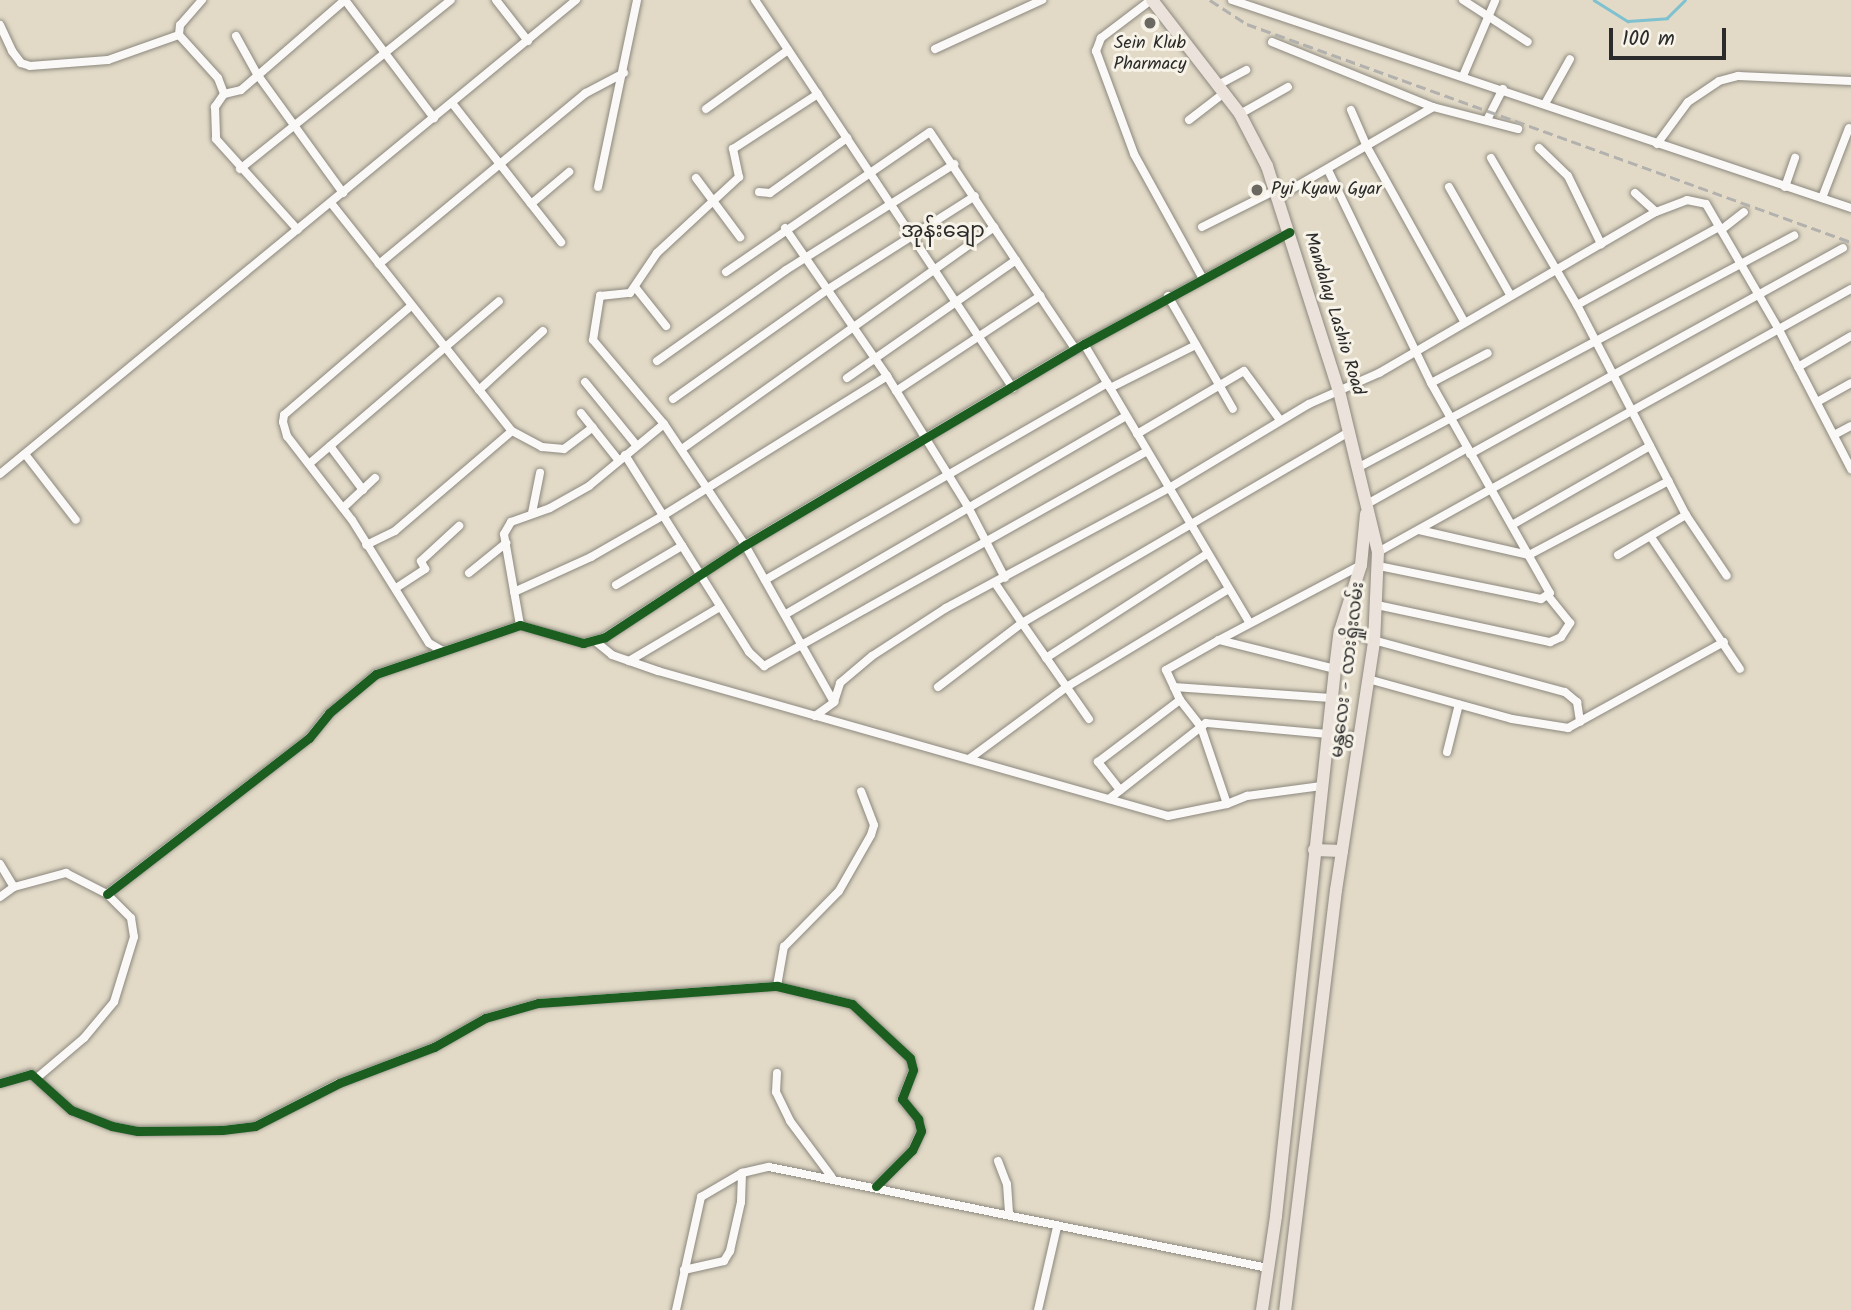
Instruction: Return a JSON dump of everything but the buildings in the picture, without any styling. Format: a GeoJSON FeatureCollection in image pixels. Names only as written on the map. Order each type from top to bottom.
{"type":"FeatureCollection","features":[{"type":"Feature","properties":{"kind":"highway","name":"Mandalay Lashio Road"},"geometry":{"type":"LineString","coordinates":[[1152,0],[1240,114],[1277,194],[1339,391],[1366,505]]}},
{"type":"Feature","properties":{"kind":"highway","name":"မန္တလေး - လားရှိုးလမ်း"},"geometry":{"type":"LineString","coordinates":[[1285,1310],[1342,851],[1374,642],[1379,566],[1366,505]]}},
{"type":"Feature","properties":{"kind":"highway","name":"မန္တလေး - လားရှိုးလမ်း"},"geometry":{"type":"LineString","coordinates":[[1262,1310],[1331,698],[1340,631],[1361,565],[1366,505]]}},
{"type":"Feature","properties":{"kind":"highway"},"geometry":{"type":"LineString","coordinates":[[1314,850],[1342,851]]}},
{"type":"Feature","properties":{"kind":"street"},"geometry":{"type":"LineString","coordinates":[[202,0],[180,25],[179,35],[218,78],[224,94]]}},
{"type":"Feature","properties":{"kind":"street"},"geometry":{"type":"LineString","coordinates":[[298,230],[221,148],[214,130],[215,107],[224,94],[241,89],[345,0],[434,118]]}},
{"type":"Feature","properties":{"kind":"street"},"geometry":{"type":"LineString","coordinates":[[240,169],[451,0]]}},
{"type":"Feature","properties":{"kind":"street"},"geometry":{"type":"LineString","coordinates":[[496,0],[528,41]]}},
{"type":"Feature","properties":{"kind":"street"},"geometry":{"type":"LineString","coordinates":[[0,474],[576,0]]}},
{"type":"Feature","properties":{"kind":"street"},"geometry":{"type":"LineString","coordinates":[[598,187],[624,73],[637,0]]}},
{"type":"Feature","properties":{"kind":"street"},"geometry":{"type":"LineString","coordinates":[[755,0],[1013,388]]}},
{"type":"Feature","properties":{"kind":"street"},"geometry":{"type":"LineString","coordinates":[[935,49],[1042,0]]}},
{"type":"Feature","properties":{"kind":"street"},"geometry":{"type":"LineString","coordinates":[[1152,0],[1101,38],[1096,51],[1134,155],[1202,277]]}},
{"type":"Feature","properties":{"kind":"street"},"geometry":{"type":"LineString","coordinates":[[1232,0],[1546,102],[1657,144],[1851,208]]}},
{"type":"Feature","properties":{"kind":"street"},"geometry":{"type":"LineString","coordinates":[[1463,0],[1528,42]]}},
{"type":"Feature","properties":{"kind":"street"},"geometry":{"type":"LineString","coordinates":[[1463,76],[1491,18],[1495,1]]}},
{"type":"Feature","properties":{"kind":"street"},"geometry":{"type":"LineString","coordinates":[[0,25],[17,57],[30,66],[108,60],[179,35]]}},
{"type":"Feature","properties":{"kind":"street"},"geometry":{"type":"LineString","coordinates":[[236,36],[257,75],[343,193]]}},
{"type":"Feature","properties":{"kind":"street"},"geometry":{"type":"LineString","coordinates":[[1272,42],[1433,107],[1518,129]]}},
{"type":"Feature","properties":{"kind":"street"},"geometry":{"type":"LineString","coordinates":[[706,109],[788,50]]}},
{"type":"Feature","properties":{"kind":"street"},"geometry":{"type":"LineString","coordinates":[[1546,102],[1570,59]]}},
{"type":"Feature","properties":{"kind":"street"},"geometry":{"type":"LineString","coordinates":[[1189,120],[1221,89],[1246,70]]}},
{"type":"Feature","properties":{"kind":"street"},"geometry":{"type":"LineString","coordinates":[[379,264],[586,93],[624,73]]}},
{"type":"Feature","properties":{"kind":"street"},"geometry":{"type":"LineString","coordinates":[[1657,144],[1688,102],[1718,81],[1738,76],[1851,81]]}},
{"type":"Feature","properties":{"kind":"street"},"geometry":{"type":"LineString","coordinates":[[1240,114],[1288,87]]}},
{"type":"Feature","properties":{"kind":"street"},"geometry":{"type":"LineString","coordinates":[[1487,120],[1503,89]]}},
{"type":"Feature","properties":{"kind":"street"},"geometry":{"type":"LineString","coordinates":[[818,94],[733,149],[739,177],[657,253],[635,287],[622,295],[603,292],[593,340],[664,424],[709,487],[786,614],[834,702]]}},
{"type":"Feature","properties":{"kind":"street"},"geometry":{"type":"LineString","coordinates":[[452,103],[561,242]]}},
{"type":"Feature","properties":{"kind":"street"},"geometry":{"type":"LineString","coordinates":[[1202,228],[1328,170],[1433,107]]}},
{"type":"Feature","properties":{"kind":"street"},"geometry":{"type":"LineString","coordinates":[[1351,110],[1367,147],[1465,323]]}},
{"type":"Feature","properties":{"kind":"street"},"geometry":{"type":"LineString","coordinates":[[1822,198],[1849,128]]}},
{"type":"Feature","properties":{"kind":"street"},"geometry":{"type":"LineString","coordinates":[[726,272],[785,228],[930,132],[954,164],[1076,350]]}},
{"type":"Feature","properties":{"kind":"street"},"geometry":{"type":"LineString","coordinates":[[759,192],[770,193],[847,138]]}},
{"type":"Feature","properties":{"kind":"street"},"geometry":{"type":"LineString","coordinates":[[1539,148],[1568,176],[1601,244]]}},
{"type":"Feature","properties":{"kind":"street"},"geometry":{"type":"LineString","coordinates":[[1491,158],[1577,306],[1686,515],[1727,576]]}},
{"type":"Feature","properties":{"kind":"street"},"geometry":{"type":"LineString","coordinates":[[1785,187],[1794,158]]}},
{"type":"Feature","properties":{"kind":"street"},"geometry":{"type":"LineString","coordinates":[[657,361],[806,259],[954,164]]}},
{"type":"Feature","properties":{"kind":"street"},"geometry":{"type":"LineString","coordinates":[[1328,170],[1431,383],[1549,589],[1549,597],[1570,623],[1550,642],[1377,605]]}},
{"type":"Feature","properties":{"kind":"street"},"geometry":{"type":"LineString","coordinates":[[531,204],[569,172]]}},
{"type":"Feature","properties":{"kind":"street"},"geometry":{"type":"LineString","coordinates":[[696,178],[710,203],[740,237]]}},
{"type":"Feature","properties":{"kind":"street"},"geometry":{"type":"LineString","coordinates":[[1449,187],[1511,296]]}},
{"type":"Feature","properties":{"kind":"street"},"geometry":{"type":"LineString","coordinates":[[1635,193],[1656,212]]}},
{"type":"Feature","properties":{"kind":"street"},"geometry":{"type":"LineString","coordinates":[[673,399],[827,290],[975,196]]}},
{"type":"Feature","properties":{"kind":"street"},"geometry":{"type":"LineString","coordinates":[[815,716],[834,702],[840,683],[872,656],[946,608],[1169,488],[1280,420],[1416,352],[1656,212],[1696,199],[1706,204],[1740,261],[1851,469]]}},
{"type":"Feature","properties":{"kind":"street"},"geometry":{"type":"LineString","coordinates":[[331,203],[512,431],[542,446],[564,449],[593,427]]}},
{"type":"Feature","properties":{"kind":"street"},"geometry":{"type":"LineString","coordinates":[[1577,306],[1720,228],[1744,212]]}},
{"type":"Feature","properties":{"kind":"street"},"geometry":{"type":"LineString","coordinates":[[682,449],[994,227]]}},
{"type":"Feature","properties":{"kind":"street"},"geometry":{"type":"LineString","coordinates":[[785,228],[876,359],[927,439],[967,505],[1005,578]]}},
{"type":"Feature","properties":{"kind":"street"},"geometry":{"type":"LineString","coordinates":[[107,894],[309,738],[329,713],[367,680],[426,653],[443,651],[520,625],[566,640],[594,641],[745,545],[1084,344],[1202,277],[1289,232]]}},
{"type":"Feature","properties":{"kind":"street"},"geometry":{"type":"LineString","coordinates":[[1359,467],[1740,261],[1794,236]]}},
{"type":"Feature","properties":{"kind":"street"},"geometry":{"type":"LineString","coordinates":[[1366,505],[1612,375],[1843,248]]}},
{"type":"Feature","properties":{"kind":"street"},"geometry":{"type":"LineString","coordinates":[[847,378],[1016,260]]}},
{"type":"Feature","properties":{"kind":"street"},"geometry":{"type":"LineString","coordinates":[[635,287],[666,326]]}},
{"type":"Feature","properties":{"kind":"street"},"geometry":{"type":"LineString","coordinates":[[1378,552],[1851,289]]}},
{"type":"Feature","properties":{"kind":"street"},"geometry":{"type":"LineString","coordinates":[[896,391],[977,335],[1040,296]]}},
{"type":"Feature","properties":{"kind":"street"},"geometry":{"type":"LineString","coordinates":[[1168,296],[1233,409]]}},
{"type":"Feature","properties":{"kind":"street"},"geometry":{"type":"LineString","coordinates":[[309,464],[499,301]]}},
{"type":"Feature","properties":{"kind":"street"},"geometry":{"type":"LineString","coordinates":[[411,306],[284,415],[287,436],[343,508],[429,643],[443,651]]}},
{"type":"Feature","properties":{"kind":"street"},"geometry":{"type":"LineString","coordinates":[[479,390],[543,331]]}},
{"type":"Feature","properties":{"kind":"street"},"geometry":{"type":"LineString","coordinates":[[1798,367],[1851,336]]}},
{"type":"Feature","properties":{"kind":"street"},"geometry":{"type":"LineString","coordinates":[[1084,344],[1227,590],[1249,622]]}},
{"type":"Feature","properties":{"kind":"street"},"geometry":{"type":"LineString","coordinates":[[765,580],[947,472],[1109,385],[1196,345]]}},
{"type":"Feature","properties":{"kind":"street"},"geometry":{"type":"LineString","coordinates":[[1431,383],[1488,353]]}},
{"type":"Feature","properties":{"kind":"street"},"geometry":{"type":"LineString","coordinates":[[1137,434],[1244,370],[1280,420]]}},
{"type":"Feature","properties":{"kind":"street"},"geometry":{"type":"LineString","coordinates":[[514,592],[560,573],[664,515],[887,376]]}},
{"type":"Feature","properties":{"kind":"street"},"geometry":{"type":"LineString","coordinates":[[585,382],[637,446]]}},
{"type":"Feature","properties":{"kind":"street"},"geometry":{"type":"LineString","coordinates":[[1817,402],[1851,383]]}},
{"type":"Feature","properties":{"kind":"street"},"geometry":{"type":"LineString","coordinates":[[581,414],[622,458],[664,515],[757,664],[764,666],[1147,451]]}},
{"type":"Feature","properties":{"kind":"street"},"geometry":{"type":"LineString","coordinates":[[786,614],[967,505],[1126,416]]}},
{"type":"Feature","properties":{"kind":"street"},"geometry":{"type":"LineString","coordinates":[[520,625],[506,543],[511,522],[568,499],[664,424]]}},
{"type":"Feature","properties":{"kind":"street"},"geometry":{"type":"LineString","coordinates":[[1834,435],[1851,426]]}},
{"type":"Feature","properties":{"kind":"street"},"geometry":{"type":"LineString","coordinates":[[366,545],[395,531],[512,431]]}},
{"type":"Feature","properties":{"kind":"street"},"geometry":{"type":"LineString","coordinates":[[938,687],[1022,623],[1188,522],[1350,431]]}},
{"type":"Feature","properties":{"kind":"street"},"geometry":{"type":"LineString","coordinates":[[330,446],[363,490]]}},
{"type":"Feature","properties":{"kind":"street"},"geometry":{"type":"LineString","coordinates":[[1512,525],[1650,446]]}},
{"type":"Feature","properties":{"kind":"street"},"geometry":{"type":"LineString","coordinates":[[25,454],[76,520]]}},
{"type":"Feature","properties":{"kind":"street"},"geometry":{"type":"LineString","coordinates":[[532,513],[540,473]]}},
{"type":"Feature","properties":{"kind":"street"},"geometry":{"type":"LineString","coordinates":[[343,508],[375,478]]}},
{"type":"Feature","properties":{"kind":"street"},"geometry":{"type":"LineString","coordinates":[[1419,530],[1529,555],[1669,481]]}},
{"type":"Feature","properties":{"kind":"street"},"geometry":{"type":"LineString","coordinates":[[1618,555],[1686,515]]}},
{"type":"Feature","properties":{"kind":"street"},"geometry":{"type":"LineString","coordinates":[[396,589],[425,569],[421,561],[459,526]]}},
{"type":"Feature","properties":{"kind":"street"},"geometry":{"type":"LineString","coordinates":[[1651,537],[1740,668]]}},
{"type":"Feature","properties":{"kind":"street"},"geometry":{"type":"LineString","coordinates":[[469,573],[506,543]]}},
{"type":"Feature","properties":{"kind":"street"},"geometry":{"type":"LineString","coordinates":[[616,585],[682,545]]}},
{"type":"Feature","properties":{"kind":"street"},"geometry":{"type":"LineString","coordinates":[[1046,658],[1207,554]]}},
{"type":"Feature","properties":{"kind":"street"},"geometry":{"type":"LineString","coordinates":[[1227,804],[1201,727],[1180,700],[1166,670],[1249,622],[1361,565]]}},
{"type":"Feature","properties":{"kind":"street"},"geometry":{"type":"LineString","coordinates":[[1379,566],[1541,599],[1549,597]]}},
{"type":"Feature","properties":{"kind":"street"},"geometry":{"type":"LineString","coordinates":[[995,583],[1089,719]]}},
{"type":"Feature","properties":{"kind":"street"},"geometry":{"type":"LineString","coordinates":[[969,759],[1068,687],[1227,590]]}},
{"type":"Feature","properties":{"kind":"street"},"geometry":{"type":"LineString","coordinates":[[629,661],[720,607]]}},
{"type":"Feature","properties":{"kind":"street"},"geometry":{"type":"LineString","coordinates":[[1340,631],[1565,692],[1577,702],[1580,722]]}},
{"type":"Feature","properties":{"kind":"street"},"geometry":{"type":"LineString","coordinates":[[1219,640],[1335,669]]}},
{"type":"Feature","properties":{"kind":"street"},"geometry":{"type":"LineString","coordinates":[[594,641],[611,655],[629,661],[1168,816],[1227,804],[1247,796],[1321,786]]}},
{"type":"Feature","properties":{"kind":"street"},"geometry":{"type":"LineString","coordinates":[[1368,679],[1459,704],[1568,728],[1724,642]]}},
{"type":"Feature","properties":{"kind":"street"},"geometry":{"type":"LineString","coordinates":[[426,653],[429,643]]}},
{"type":"Feature","properties":{"kind":"street"},"geometry":{"type":"LineString","coordinates":[[1174,687],[1331,698]]}},
{"type":"Feature","properties":{"kind":"street"},"geometry":{"type":"LineString","coordinates":[[1120,790],[1098,762],[1180,700]]}},
{"type":"Feature","properties":{"kind":"street"},"geometry":{"type":"LineString","coordinates":[[1447,752],[1459,704]]}},
{"type":"Feature","properties":{"kind":"street"},"geometry":{"type":"LineString","coordinates":[[1109,799],[1206,723],[1359,737]]}},
{"type":"Feature","properties":{"kind":"street"},"geometry":{"type":"LineString","coordinates":[[777,986],[784,947],[839,891],[871,835],[874,825],[861,791]]}},
{"type":"Feature","properties":{"kind":"street"},"geometry":{"type":"LineString","coordinates":[[0,864],[14,887]]}},
{"type":"Feature","properties":{"kind":"street"},"geometry":{"type":"LineString","coordinates":[[0,897],[14,887],[66,873],[107,894],[131,918],[134,937],[121,988],[84,1038],[38,1077]]}},
{"type":"Feature","properties":{"kind":"street"},"geometry":{"type":"LineString","coordinates":[[0,1083],[20,1074],[38,1077],[61,1103],[112,1126],[138,1132],[222,1130],[255,1126],[339,1083],[434,1047],[485,1018],[538,1003],[777,986],[852,1004],[910,1058],[913,1070],[902,1099],[918,1119],[921,1131],[912,1150],[876,1186]]}},
{"type":"Feature","properties":{"kind":"street"},"geometry":{"type":"LineString","coordinates":[[776,1073],[776,1092],[790,1121],[831,1176]]}},
{"type":"Feature","properties":{"kind":"street"},"geometry":{"type":"LineString","coordinates":[[998,1161],[1007,1184],[1009,1215]]}},
{"type":"Feature","properties":{"kind":"street"},"geometry":{"type":"LineString","coordinates":[[676,1310],[701,1196],[742,1173],[784,1167],[1057,1227],[1268,1268]]}},
{"type":"Feature","properties":{"kind":"street"},"geometry":{"type":"LineString","coordinates":[[684,1270],[724,1261],[730,1251],[741,1202],[742,1173]]}},
{"type":"Feature","properties":{"kind":"street"},"geometry":{"type":"LineString","coordinates":[[1038,1310],[1057,1227]]}},
{"type":"Feature","properties":{"kind":"waterway"},"geometry":{"type":"LineString","coordinates":[[1594,0],[1628,21],[1667,18],[1685,0]]}},
{"type":"Feature","properties":{"kind":"railway"},"geometry":{"type":"LineString","coordinates":[[1210,0],[1247,24],[1851,242]]}},
{"type":"Feature","properties":{"kind":"cycle path"},"geometry":{"type":"LineString","coordinates":[[107,894],[309,738],[329,713],[376,674],[520,625],[583,643],[605,637],[745,545],[1084,344],[1289,232]]}},
{"type":"Feature","properties":{"kind":"cycle path"},"geometry":{"type":"LineString","coordinates":[[0,1083],[31,1074],[71,1110],[112,1126],[138,1131],[222,1130],[255,1126],[339,1083],[434,1047],[485,1018],[538,1003],[777,986],[852,1004],[910,1058],[913,1070],[902,1099],[918,1119],[921,1131],[912,1150],[876,1186]]}},
{"type":"Feature","properties":{"kind":"place","name":"Sein Klub Pharmacy"},"geometry":{"type":"Point","coordinates":[1150,23]}},
{"type":"Feature","properties":{"kind":"place","name":"Pyi Kyaw Gyar"},"geometry":{"type":"Point","coordinates":[1257,190]}},
{"type":"Feature","properties":{"kind":"district","name":"အုန်းချော"},"geometry":{"type":"Point","coordinates":[943,232]}}]}
